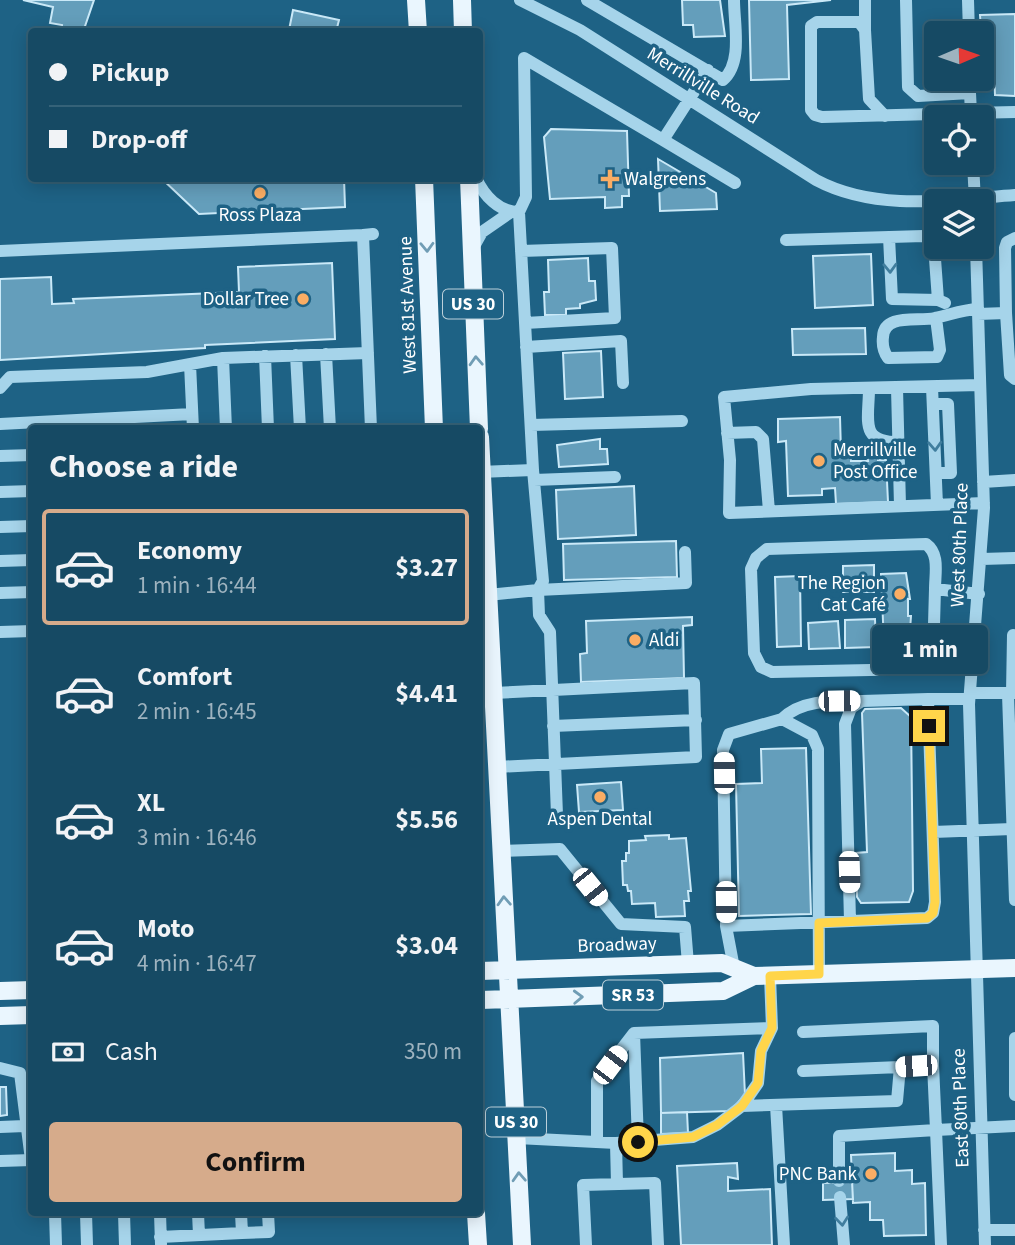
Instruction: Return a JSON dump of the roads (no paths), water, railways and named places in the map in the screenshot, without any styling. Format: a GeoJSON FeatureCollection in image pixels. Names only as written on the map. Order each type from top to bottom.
{"type":"FeatureCollection","features":[{"type":"Feature","properties":{"kind":"main road"},"geometry":{"type":"LineString","coordinates":[[416,0],[418,28]]}},
{"type":"Feature","properties":{"kind":"main road"},"geometry":{"type":"LineString","coordinates":[[462,0],[463,28]]}},
{"type":"Feature","properties":{"kind":"main road","name":"West 81st Avenue"},"geometry":{"type":"LineString","coordinates":[[424,182],[435,425]]}},
{"type":"Feature","properties":{"kind":"main road","name":"US 30"},"geometry":{"type":"LineString","coordinates":[[468,182],[479,425]]}},
{"type":"Feature","properties":{"kind":"main road","name":"US 30"},"geometry":{"type":"LineString","coordinates":[[483,518],[522,1245]]}},
{"type":"Feature","properties":{"kind":"main road","name":"Broadway"},"geometry":{"type":"LineString","coordinates":[[483,971],[722,963],[762,976],[1015,968]]}},
{"type":"Feature","properties":{"kind":"main road","name":"Broadway"},"geometry":{"type":"LineString","coordinates":[[483,1000],[723,992],[762,976]]}},
{"type":"Feature","properties":{"kind":"main road"},"geometry":{"type":"LineString","coordinates":[[0,991],[28,990]]}},
{"type":"Feature","properties":{"kind":"main road"},"geometry":{"type":"LineString","coordinates":[[0,1016],[28,1015]]}},
{"type":"Feature","properties":{"kind":"main road"},"geometry":{"type":"LineString","coordinates":[[476,1216],[478,1245]]}},
{"type":"Feature","properties":{"kind":"street","name":"Merrillville Road"},"geometry":{"type":"LineString","coordinates":[[520,0],[580,30],[839,192],[867,199],[924,200]]}},
{"type":"Feature","properties":{"kind":"street"},"geometry":{"type":"LineString","coordinates":[[587,0],[723,80],[730,74],[735,62],[734,0]]}},
{"type":"Feature","properties":{"kind":"street"},"geometry":{"type":"LineString","coordinates":[[865,0],[869,99],[885,116]]}},
{"type":"Feature","properties":{"kind":"street"},"geometry":{"type":"LineString","coordinates":[[906,0],[908,87],[911,93],[918,96],[970,93],[971,105]]}},
{"type":"Feature","properties":{"kind":"street"},"geometry":{"type":"LineString","coordinates":[[968,0],[969,21]]}},
{"type":"Feature","properties":{"kind":"street"},"geometry":{"type":"LineString","coordinates":[[865,30],[859,22],[817,22],[811,26],[811,110],[815,116],[924,116]]}},
{"type":"Feature","properties":{"kind":"street"},"geometry":{"type":"LineString","coordinates":[[471,251],[482,232],[515,212],[526,197],[524,58],[736,183]]}},
{"type":"Feature","properties":{"kind":"street"},"geometry":{"type":"LineString","coordinates":[[663,140],[708,71]]}},
{"type":"Feature","properties":{"kind":"street"},"geometry":{"type":"LineString","coordinates":[[994,113],[1015,112]]}},
{"type":"Feature","properties":{"kind":"street"},"geometry":{"type":"LineString","coordinates":[[479,182],[490,200],[515,212]]}},
{"type":"Feature","properties":{"kind":"street","name":"Merrillville Road"},"geometry":{"type":"LineString","coordinates":[[994,198],[1015,195]]}},
{"type":"Feature","properties":{"kind":"street"},"geometry":{"type":"LineString","coordinates":[[515,212],[521,251],[533,475],[543,581],[538,590],[540,615],[550,632],[557,815]]}},
{"type":"Feature","properties":{"kind":"street"},"geometry":{"type":"LineString","coordinates":[[0,251],[368,234],[371,425]]}},
{"type":"Feature","properties":{"kind":"street"},"geometry":{"type":"LineString","coordinates":[[786,240],[925,236],[934,245],[938,300]]}},
{"type":"Feature","properties":{"kind":"street"},"geometry":{"type":"LineString","coordinates":[[889,237],[892,299],[938,300],[958,310],[1006,313]]}},
{"type":"Feature","properties":{"kind":"street"},"geometry":{"type":"LineString","coordinates":[[1015,238],[1007,242],[1004,248],[1010,375],[1015,379]]}},
{"type":"Feature","properties":{"kind":"street"},"geometry":{"type":"LineString","coordinates":[[521,251],[612,248],[615,318],[525,323]]}},
{"type":"Feature","properties":{"kind":"street","name":"West 80th Place"},"geometry":{"type":"LineString","coordinates":[[976,259],[984,503],[970,696],[977,970]]}},
{"type":"Feature","properties":{"kind":"street"},"geometry":{"type":"LineString","coordinates":[[936,318],[940,350],[937,356],[888,358],[883,351],[885,327],[891,322],[936,318],[958,310]]}},
{"type":"Feature","properties":{"kind":"street"},"geometry":{"type":"LineString","coordinates":[[526,347],[621,341],[622,383]]}},
{"type":"Feature","properties":{"kind":"street"},"geometry":{"type":"LineString","coordinates":[[0,388],[10,377],[147,372],[223,358],[368,353]]}},
{"type":"Feature","properties":{"kind":"street"},"geometry":{"type":"LineString","coordinates":[[326,354],[330,425]]}},
{"type":"Feature","properties":{"kind":"street"},"geometry":{"type":"LineString","coordinates":[[296,355],[300,425]]}},
{"type":"Feature","properties":{"kind":"street"},"geometry":{"type":"LineString","coordinates":[[265,356],[268,425]]}},
{"type":"Feature","properties":{"kind":"street"},"geometry":{"type":"LineString","coordinates":[[223,358],[226,425]]}},
{"type":"Feature","properties":{"kind":"street"},"geometry":{"type":"LineString","coordinates":[[190,364],[193,425]]}},
{"type":"Feature","properties":{"kind":"street"},"geometry":{"type":"LineString","coordinates":[[980,385],[869,388],[724,397],[729,513],[984,503]]}},
{"type":"Feature","properties":{"kind":"street"},"geometry":{"type":"LineString","coordinates":[[932,387],[937,505]]}},
{"type":"Feature","properties":{"kind":"street"},"geometry":{"type":"LineString","coordinates":[[869,388],[869,426],[872,437],[879,442],[898,442]]}},
{"type":"Feature","properties":{"kind":"street"},"geometry":{"type":"LineString","coordinates":[[897,388],[900,506]]}},
{"type":"Feature","properties":{"kind":"street"},"geometry":{"type":"LineString","coordinates":[[0,424],[192,414]]}},
{"type":"Feature","properties":{"kind":"street"},"geometry":{"type":"LineString","coordinates":[[531,425],[682,421]]}},
{"type":"Feature","properties":{"kind":"street"},"geometry":{"type":"LineString","coordinates":[[727,433],[757,432],[763,439],[769,511]]}},
{"type":"Feature","properties":{"kind":"street"},"geometry":{"type":"LineString","coordinates":[[0,456],[28,455]]}},
{"type":"Feature","properties":{"kind":"street"},"geometry":{"type":"LineString","coordinates":[[483,472],[615,477]]}},
{"type":"Feature","properties":{"kind":"street"},"geometry":{"type":"LineString","coordinates":[[983,482],[1015,480]]}},
{"type":"Feature","properties":{"kind":"street"},"geometry":{"type":"LineString","coordinates":[[0,492],[28,491]]}},
{"type":"Feature","properties":{"kind":"street"},"geometry":{"type":"LineString","coordinates":[[0,527],[28,526]]}},
{"type":"Feature","properties":{"kind":"street"},"geometry":{"type":"LineString","coordinates":[[926,544],[932,549],[936,561],[935,589],[933,660],[920,669],[772,672],[761,667],[754,653],[751,569],[756,558],[767,549],[926,544]]}},
{"type":"Feature","properties":{"kind":"street"},"geometry":{"type":"LineString","coordinates":[[488,595],[686,583],[685,552]]}},
{"type":"Feature","properties":{"kind":"street"},"geometry":{"type":"LineString","coordinates":[[982,559],[1015,558]]}},
{"type":"Feature","properties":{"kind":"street"},"geometry":{"type":"LineString","coordinates":[[0,561],[28,560]]}},
{"type":"Feature","properties":{"kind":"street"},"geometry":{"type":"LineString","coordinates":[[935,589],[979,594]]}},
{"type":"Feature","properties":{"kind":"street"},"geometry":{"type":"LineString","coordinates":[[0,593],[28,592]]}},
{"type":"Feature","properties":{"kind":"street"},"geometry":{"type":"LineString","coordinates":[[0,632],[28,631]]}},
{"type":"Feature","properties":{"kind":"street"},"geometry":{"type":"LineString","coordinates":[[1013,635],[1012,829],[1015,900]]}},
{"type":"Feature","properties":{"kind":"street"},"geometry":{"type":"LineString","coordinates":[[493,693],[694,683],[696,757],[497,767]]}},
{"type":"Feature","properties":{"kind":"street"},"geometry":{"type":"LineString","coordinates":[[734,968],[726,926],[723,750],[729,734],[782,719],[789,712],[815,703],[1012,693]]}},
{"type":"Feature","properties":{"kind":"street"},"geometry":{"type":"LineString","coordinates":[[726,926],[927,918],[933,913],[935,902],[928,699]]}},
{"type":"Feature","properties":{"kind":"street"},"geometry":{"type":"LineString","coordinates":[[850,921],[845,724],[851,708],[862,701]]}},
{"type":"Feature","properties":{"kind":"street"},"geometry":{"type":"LineString","coordinates":[[782,719],[811,735],[818,749],[819,974]]}},
{"type":"Feature","properties":{"kind":"street"},"geometry":{"type":"LineString","coordinates":[[553,726],[696,720]]}},
{"type":"Feature","properties":{"kind":"street"},"geometry":{"type":"LineString","coordinates":[[933,832],[1012,829]]}},
{"type":"Feature","properties":{"kind":"street"},"geometry":{"type":"LineString","coordinates":[[502,851],[560,849],[621,924],[685,928],[688,964]]}},
{"type":"Feature","properties":{"kind":"street","name":"East 80th Place"},"geometry":{"type":"LineString","coordinates":[[977,970],[985,1245]]}},
{"type":"Feature","properties":{"kind":"street"},"geometry":{"type":"LineString","coordinates":[[517,1138],[638,1142],[693,1137],[717,1125],[742,1106],[758,1083],[761,1051],[772,1028],[762,976]]}},
{"type":"Feature","properties":{"kind":"street"},"geometry":{"type":"LineString","coordinates":[[803,1032],[933,1026],[941,1245]]}},
{"type":"Feature","properties":{"kind":"street"},"geometry":{"type":"LineString","coordinates":[[634,1033],[772,1028]]}},
{"type":"Feature","properties":{"kind":"street"},"geometry":{"type":"LineString","coordinates":[[634,1033],[638,1142]]}},
{"type":"Feature","properties":{"kind":"street"},"geometry":{"type":"LineString","coordinates":[[597,1142],[597,1081],[634,1033]]}},
{"type":"Feature","properties":{"kind":"street"},"geometry":{"type":"LineString","coordinates":[[1015,1038],[1015,1095]]}},
{"type":"Feature","properties":{"kind":"street"},"geometry":{"type":"LineString","coordinates":[[803,1071],[933,1065]]}},
{"type":"Feature","properties":{"kind":"street"},"geometry":{"type":"LineString","coordinates":[[742,1106],[897,1101],[900,1067]]}},
{"type":"Feature","properties":{"kind":"street"},"geometry":{"type":"LineString","coordinates":[[0,1068],[20,1073],[28,1143]]}},
{"type":"Feature","properties":{"kind":"street"},"geometry":{"type":"LineString","coordinates":[[775,1105],[784,1245]]}},
{"type":"Feature","properties":{"kind":"street"},"geometry":{"type":"LineString","coordinates":[[0,1127],[25,1126]]}},
{"type":"Feature","properties":{"kind":"street"},"geometry":{"type":"LineString","coordinates":[[839,1181],[839,1136],[1015,1126]]}},
{"type":"Feature","properties":{"kind":"street"},"geometry":{"type":"LineString","coordinates":[[616,1143],[617,1184]]}},
{"type":"Feature","properties":{"kind":"street"},"geometry":{"type":"LineString","coordinates":[[0,1161],[28,1160]]}},
{"type":"Feature","properties":{"kind":"street"},"geometry":{"type":"LineString","coordinates":[[586,1245],[583,1185],[655,1183],[658,1245]]}},
{"type":"Feature","properties":{"kind":"street"},"geometry":{"type":"LineString","coordinates":[[840,1197],[844,1245]]}},
{"type":"Feature","properties":{"kind":"street"},"geometry":{"type":"LineString","coordinates":[[55,1216],[56,1245]]}},
{"type":"Feature","properties":{"kind":"street"},"geometry":{"type":"LineString","coordinates":[[86,1216],[88,1245]]}},
{"type":"Feature","properties":{"kind":"street"},"geometry":{"type":"LineString","coordinates":[[124,1216],[125,1245]]}},
{"type":"Feature","properties":{"kind":"street"},"geometry":{"type":"LineString","coordinates":[[160,1216],[161,1241],[199,1235],[269,1232],[268,1216]]}},
{"type":"Feature","properties":{"kind":"street"},"geometry":{"type":"LineString","coordinates":[[198,1216],[199,1235]]}},
{"type":"Feature","properties":{"kind":"street"},"geometry":{"type":"LineString","coordinates":[[242,1216],[242,1233]]}},
{"type":"Feature","properties":{"kind":"street"},"geometry":{"type":"LineString","coordinates":[[984,1230],[1015,1230]]}},
{"type":"Feature","properties":{"kind":"place","name":"Walgreens"},"geometry":{"type":"Point","coordinates":[610,179]}},
{"type":"Feature","properties":{"kind":"place","name":"Ross Plaza"},"geometry":{"type":"Point","coordinates":[260,193]}},
{"type":"Feature","properties":{"kind":"place","name":"Dollar Tree"},"geometry":{"type":"Point","coordinates":[303,299]}},
{"type":"Feature","properties":{"kind":"place","name":"Merrillville Post Office"},"geometry":{"type":"Point","coordinates":[819,461]}},
{"type":"Feature","properties":{"kind":"place","name":"The Region Cat Café"},"geometry":{"type":"Point","coordinates":[900,594]}},
{"type":"Feature","properties":{"kind":"place","name":"Aldi"},"geometry":{"type":"Point","coordinates":[635,640]}},
{"type":"Feature","properties":{"kind":"place","name":"Aspen Dental"},"geometry":{"type":"Point","coordinates":[600,797]}},
{"type":"Feature","properties":{"kind":"place","name":"PNC Bank"},"geometry":{"type":"Point","coordinates":[871,1174]}}]}
